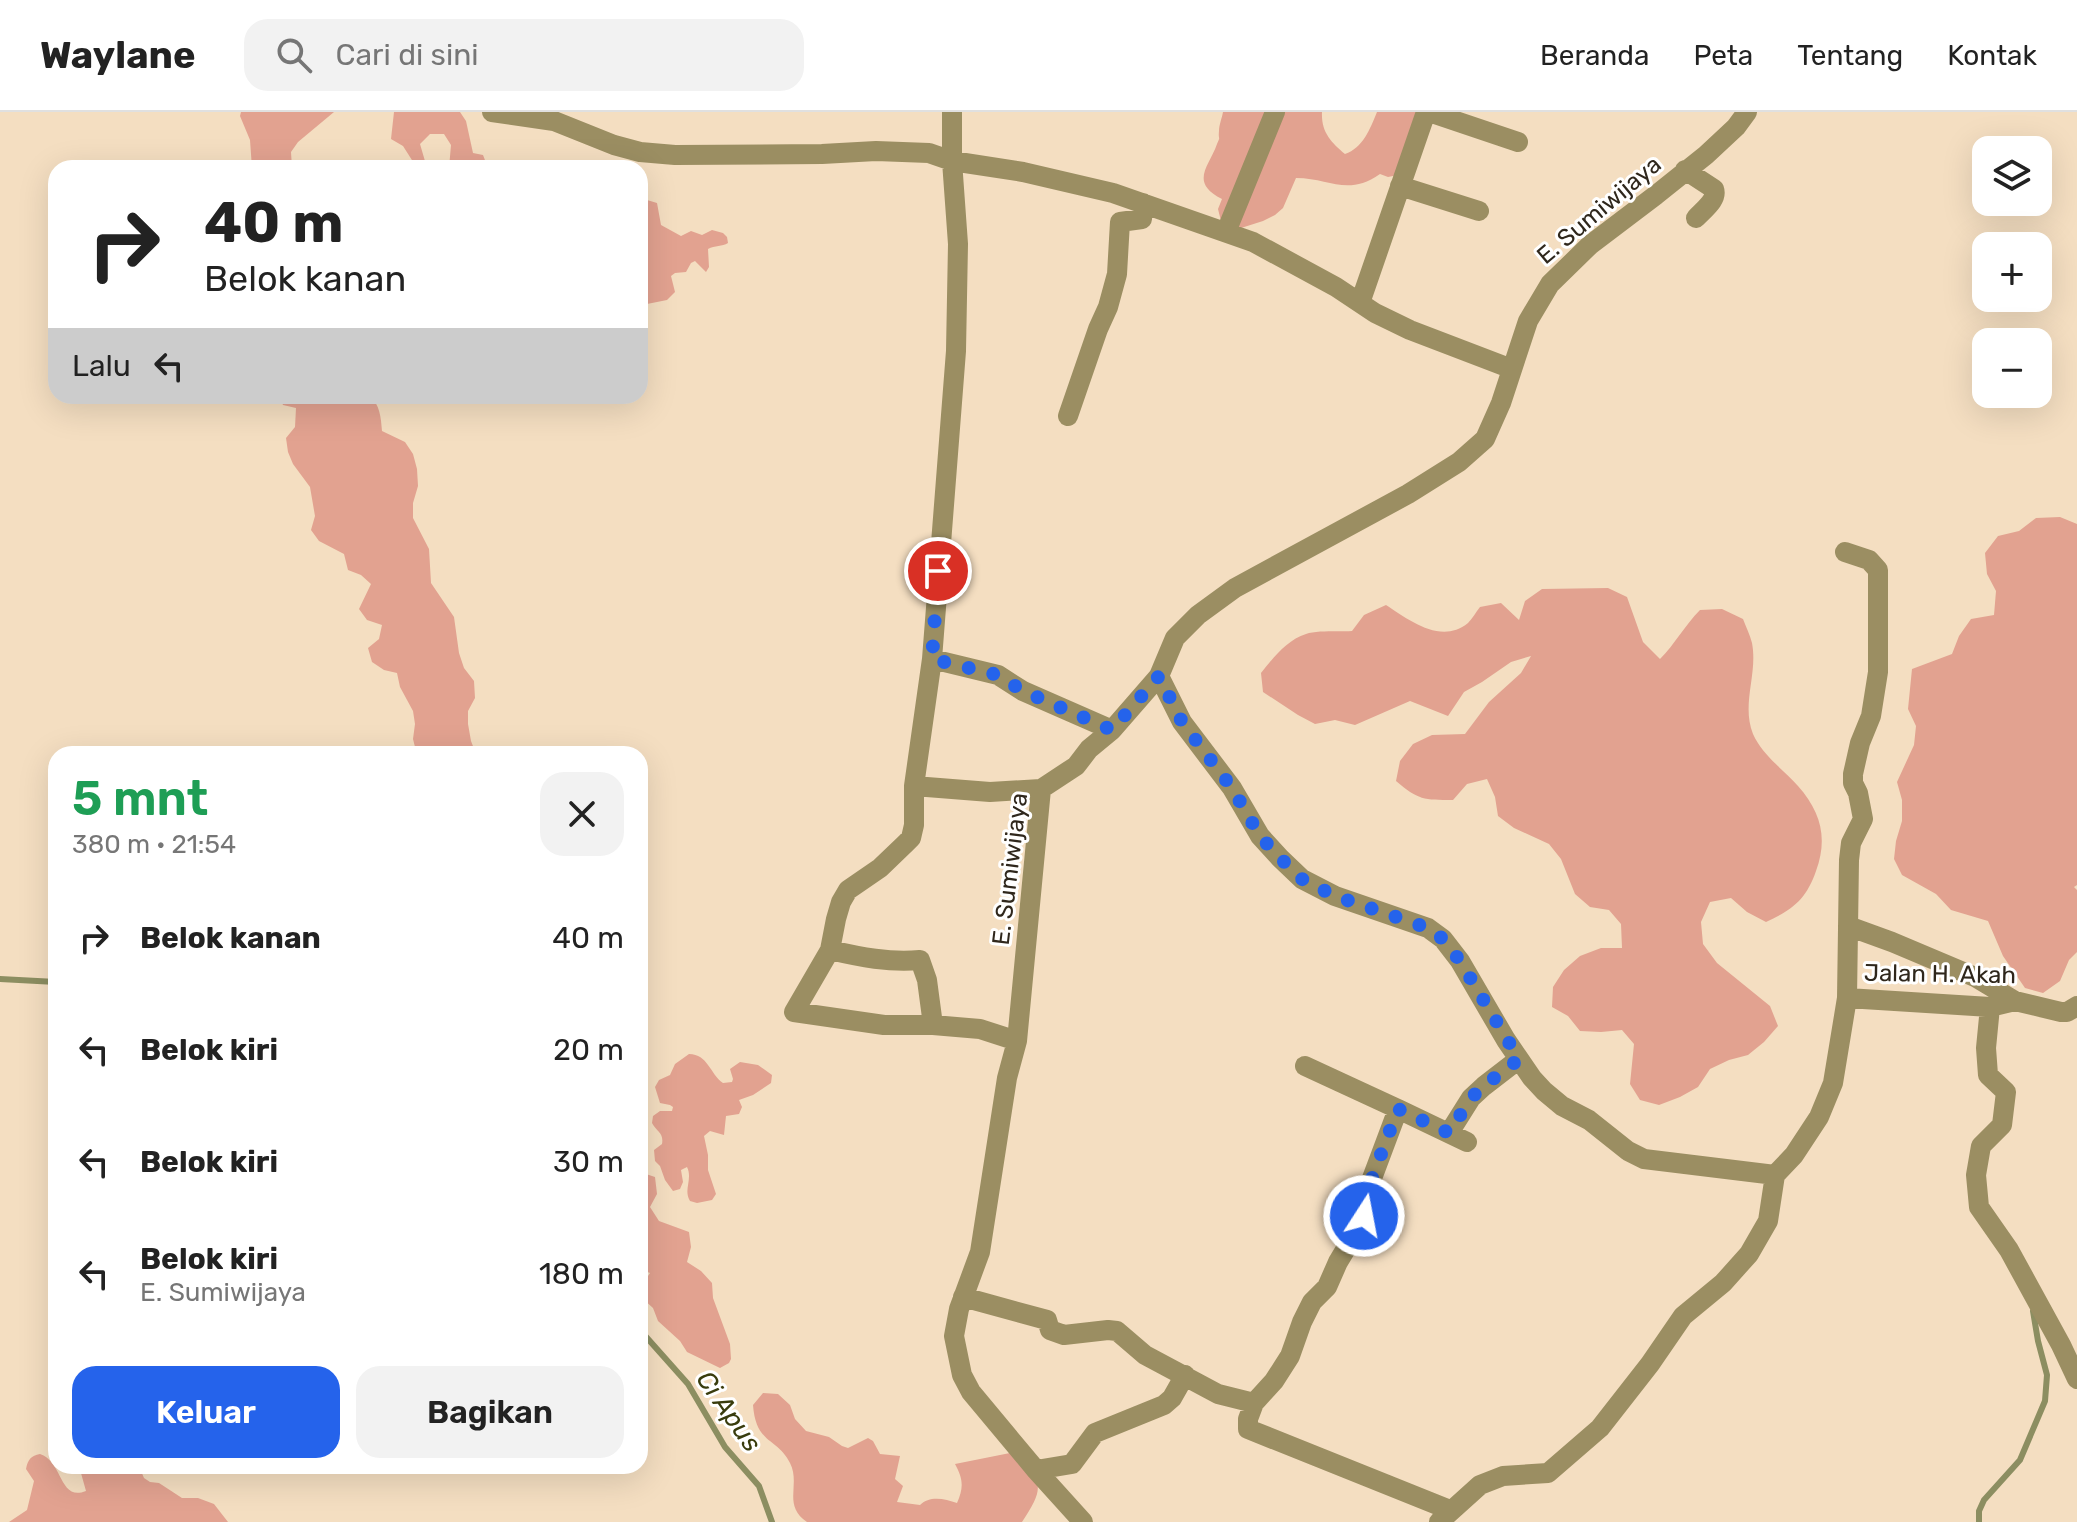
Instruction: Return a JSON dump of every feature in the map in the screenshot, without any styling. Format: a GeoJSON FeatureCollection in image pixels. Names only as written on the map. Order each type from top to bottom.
{"type":"FeatureCollection","features":[{"type":"Feature","properties":{"kind":"street"},"geometry":{"type":"LineString","coordinates":[[492,112],[554,121],[640,152],[675,155],[929,153],[952,161],[1023,172],[1113,193],[1253,242],[1410,330],[1512,369]]}},
{"type":"Feature","properties":{"kind":"street"},"geometry":{"type":"LineString","coordinates":[[952,112],[958,244],[956,351],[932,659],[914,786],[914,825],[911,838],[880,868],[848,890],[841,902],[830,950],[794,1012],[884,1025],[980,1029],[1017,1041]]}},
{"type":"Feature","properties":{"kind":"street"},"geometry":{"type":"LineString","coordinates":[[1226,232],[1275,112]]}},
{"type":"Feature","properties":{"kind":"street"},"geometry":{"type":"LineString","coordinates":[[1360,303],[1428,112],[1518,142]]}},
{"type":"Feature","properties":{"kind":"street","name":"E. Sumiwijaya"},"geometry":{"type":"LineString","coordinates":[[1083,1522],[971,1392],[962,1375],[954,1336],[963,1297],[980,1252],[1007,1078],[1017,1041],[1041,789],[1076,766],[1089,749],[1112,730],[1159,676],[1175,638],[1198,615],[1235,588],[1408,494],[1459,462],[1485,439],[1501,403],[1528,321],[1550,284],[1590,245],[1736,127],[1747,112]]}},
{"type":"Feature","properties":{"kind":"street"},"geometry":{"type":"LineString","coordinates":[[1685,170],[1714,189],[1716,194],[1696,218]]}},
{"type":"Feature","properties":{"kind":"street"},"geometry":{"type":"LineString","coordinates":[[1400,186],[1479,211]]}},
{"type":"Feature","properties":{"kind":"street"},"geometry":{"type":"LineString","coordinates":[[1068,416],[1117,274],[1120,222],[1142,219],[1143,203]]}},
{"type":"Feature","properties":{"kind":"street"},"geometry":{"type":"LineString","coordinates":[[1398,1109],[1362,1205],[1365,1212],[1362,1222],[1327,1287],[1312,1302],[1290,1356],[1274,1381],[1254,1403],[1248,1429],[1444,1516],[1480,1485],[1503,1476],[1548,1473],[1600,1428],[1683,1316],[1723,1283],[1749,1254],[1768,1221],[1775,1175],[1794,1155],[1824,1106],[1833,1083],[1847,998],[1851,843],[1863,819],[1853,774],[1860,743],[1871,716],[1878,672],[1878,570],[1869,560],[1845,552]]}},
{"type":"Feature","properties":{"kind":"street"},"geometry":{"type":"LineString","coordinates":[[932,659],[998,675],[1023,691],[1112,730]]}},
{"type":"Feature","properties":{"kind":"street"},"geometry":{"type":"LineString","coordinates":[[1159,676],[1182,722],[1232,788],[1260,836],[1280,858],[1302,879],[1335,896],[1428,928],[1443,939],[1460,961],[1532,1078],[1554,1100],[1589,1120],[1628,1151],[1644,1159],[1775,1175]]}},
{"type":"Feature","properties":{"kind":"street"},"geometry":{"type":"LineString","coordinates":[[914,786],[990,792],[1041,789]]}},
{"type":"Feature","properties":{"kind":"street"},"geometry":{"type":"LineString","coordinates":[[1848,926],[1975,977],[2015,1001]]}},
{"type":"Feature","properties":{"kind":"street"},"geometry":{"type":"LineString","coordinates":[[830,950],[886,960],[920,960],[927,980],[933,1025]]}},
{"type":"Feature","properties":{"kind":"street","name":"Jalan H. Akah"},"geometry":{"type":"LineString","coordinates":[[1847,998],[1990,1007],[2015,1001],[2061,1012],[2077,1006]]}},
{"type":"Feature","properties":{"kind":"street"},"geometry":{"type":"LineString","coordinates":[[1990,1007],[1986,1048],[1988,1075],[2006,1092],[2002,1125],[1981,1146],[1976,1175],[1979,1207],[2009,1250],[2077,1379]]}},
{"type":"Feature","properties":{"kind":"street"},"geometry":{"type":"LineString","coordinates":[[1305,1066],[1458,1138],[1471,1098],[1519,1059]]}},
{"type":"Feature","properties":{"kind":"street"},"geometry":{"type":"LineString","coordinates":[[963,1297],[1044,1318],[1054,1333],[1117,1331],[1145,1355],[1218,1394],[1254,1403]]}},
{"type":"Feature","properties":{"kind":"street"},"geometry":{"type":"LineString","coordinates":[[1036,1470],[1072,1464],[1095,1433],[1164,1405],[1172,1398],[1185,1375]]}},
{"type":"Feature","properties":{"kind":"shaded area"},"geometry":{"type":"Polygon","coordinates":[[[241,112],[334,112],[298,142],[291,152],[292,160],[251,160],[250,140],[241,112]]]}},
{"type":"Feature","properties":{"kind":"shaded area"},"geometry":{"type":"Polygon","coordinates":[[[394,112],[460,112],[466,121],[473,153],[483,155],[485,160],[450,160],[451,145],[444,134],[430,134],[420,144],[425,160],[412,160],[403,146],[391,139],[394,112]]]}},
{"type":"Feature","properties":{"kind":"shaded area"},"geometry":{"type":"Polygon","coordinates":[[[1223,112],[1322,112],[1328,136],[1345,154],[1361,143],[1377,112],[1435,112],[1398,175],[1388,177],[1380,174],[1368,181],[1348,185],[1296,178],[1283,208],[1263,221],[1241,228],[1221,221],[1218,209],[1222,199],[1212,193],[1204,180],[1206,167],[1219,140],[1223,112]]]}},
{"type":"Feature","properties":{"kind":"shaded area"},"geometry":{"type":"Polygon","coordinates":[[[648,200],[657,203],[661,225],[681,236],[691,231],[702,235],[712,230],[727,237],[728,243],[708,249],[709,267],[706,272],[695,261],[686,272],[671,276],[675,292],[667,300],[648,304],[648,200]]]}},
{"type":"Feature","properties":{"kind":"shaded area"},"geometry":{"type":"Polygon","coordinates":[[[376,404],[382,431],[405,442],[413,454],[418,486],[413,518],[429,549],[431,583],[454,617],[459,653],[464,668],[474,681],[475,698],[468,711],[473,746],[415,746],[413,711],[400,687],[397,673],[384,670],[372,662],[368,648],[379,639],[382,625],[367,620],[359,609],[371,584],[361,575],[348,570],[344,554],[319,541],[311,530],[315,516],[310,487],[293,464],[286,438],[295,427],[296,408],[283,405],[376,404]]]}},
{"type":"Feature","properties":{"kind":"shaded area"},"geometry":{"type":"Polygon","coordinates":[[[2060,517],[2077,524],[2077,885],[2074,887],[2077,890],[2077,952],[2069,960],[2060,981],[2043,993],[2025,988],[2003,956],[1988,921],[1951,910],[1936,894],[1902,875],[1894,859],[1902,821],[1902,800],[1897,782],[1914,745],[1916,726],[1908,709],[1912,669],[1952,654],[1959,636],[1971,619],[1994,615],[1996,591],[1987,574],[1985,553],[1998,536],[2019,531],[2036,518],[2060,517]]]}},
{"type":"Feature","properties":{"kind":"shaded area"},"geometry":{"type":"Polygon","coordinates":[[[1608,588],[1627,597],[1643,642],[1660,659],[1700,610],[1722,609],[1743,619],[1753,655],[1749,711],[1753,734],[1767,755],[1806,796],[1817,816],[1822,836],[1820,859],[1812,881],[1803,897],[1783,913],[1766,922],[1747,912],[1731,898],[1710,902],[1701,922],[1703,944],[1717,963],[1770,1006],[1778,1026],[1748,1055],[1710,1069],[1698,1087],[1659,1105],[1640,1100],[1630,1084],[1634,1044],[1622,1030],[1580,1031],[1568,1016],[1552,1007],[1553,987],[1564,970],[1580,956],[1601,948],[1622,948],[1621,924],[1609,910],[1590,907],[1575,894],[1561,859],[1549,844],[1514,828],[1498,816],[1495,797],[1487,779],[1467,784],[1453,800],[1422,798],[1396,781],[1400,761],[1413,744],[1432,735],[1465,734],[1489,702],[1521,673],[1531,656],[1511,662],[1464,692],[1448,716],[1410,701],[1355,725],[1335,720],[1315,724],[1298,715],[1263,692],[1261,673],[1281,650],[1299,637],[1316,632],[1352,631],[1364,615],[1386,605],[1426,628],[1447,632],[1468,623],[1480,607],[1501,603],[1519,620],[1525,601],[1542,589],[1608,588]]]}},
{"type":"Feature","properties":{"kind":"shaded area"},"geometry":{"type":"Polygon","coordinates":[[[689,1054],[705,1061],[723,1083],[732,1082],[730,1069],[740,1062],[758,1065],[772,1075],[771,1083],[739,1100],[742,1107],[739,1114],[726,1116],[724,1135],[710,1131],[704,1136],[708,1170],[716,1194],[712,1200],[697,1203],[688,1197],[687,1167],[681,1170],[683,1182],[680,1189],[673,1191],[665,1180],[655,1161],[654,1150],[662,1144],[662,1137],[652,1123],[653,1116],[660,1111],[672,1111],[673,1107],[660,1103],[655,1087],[659,1080],[670,1075],[675,1064],[689,1054]]]}},
{"type":"Feature","properties":{"kind":"shaded area"},"geometry":{"type":"Polygon","coordinates":[[[648,1175],[655,1177],[657,1194],[650,1207],[659,1221],[689,1232],[691,1247],[687,1262],[712,1283],[713,1298],[730,1344],[729,1363],[720,1368],[687,1352],[680,1341],[658,1321],[648,1303],[648,1175]]]}},
{"type":"Feature","properties":{"kind":"shaded area"},"geometry":{"type":"Polygon","coordinates":[[[763,1393],[778,1394],[790,1405],[795,1419],[806,1431],[829,1437],[848,1448],[868,1438],[880,1454],[900,1456],[895,1479],[903,1486],[897,1502],[920,1505],[938,1499],[957,1503],[962,1483],[955,1464],[1015,1452],[1038,1485],[1035,1500],[1022,1522],[807,1522],[795,1509],[790,1463],[758,1427],[753,1405],[763,1393]]]}},
{"type":"Feature","properties":{"kind":"shaded area"},"geometry":{"type":"Polygon","coordinates":[[[40,1454],[47,1458],[48,1474],[59,1474],[71,1491],[86,1491],[81,1474],[142,1474],[150,1482],[159,1483],[182,1498],[198,1498],[214,1504],[228,1522],[9,1522],[27,1510],[34,1481],[26,1469],[34,1456],[40,1454]]]}},
{"type":"Feature","properties":{"kind":"waterway","name":"Ci Apus"},"geometry":{"type":"LineString","coordinates":[[0,979],[48,982]]}},
{"type":"Feature","properties":{"kind":"waterway"},"geometry":{"type":"LineString","coordinates":[[1979,1522],[1979,1511],[1984,1500],[2020,1460],[2045,1401],[2047,1375],[2033,1311]]}},
{"type":"Feature","properties":{"kind":"waterway","name":"Ci Apus"},"geometry":{"type":"LineString","coordinates":[[648,1339],[688,1384],[725,1447],[759,1486],[772,1522]]}},
{"type":"Feature","properties":{"kind":"route"},"geometry":{"type":"LineString","coordinates":[[938,571],[932,659],[998,675],[1023,691],[1112,730],[1159,676],[1182,722],[1232,788],[1260,836],[1302,879],[1335,896],[1428,928],[1443,939],[1460,961],[1519,1059],[1471,1098],[1449,1133],[1398,1109],[1362,1205],[1364,1216]]}}]}
